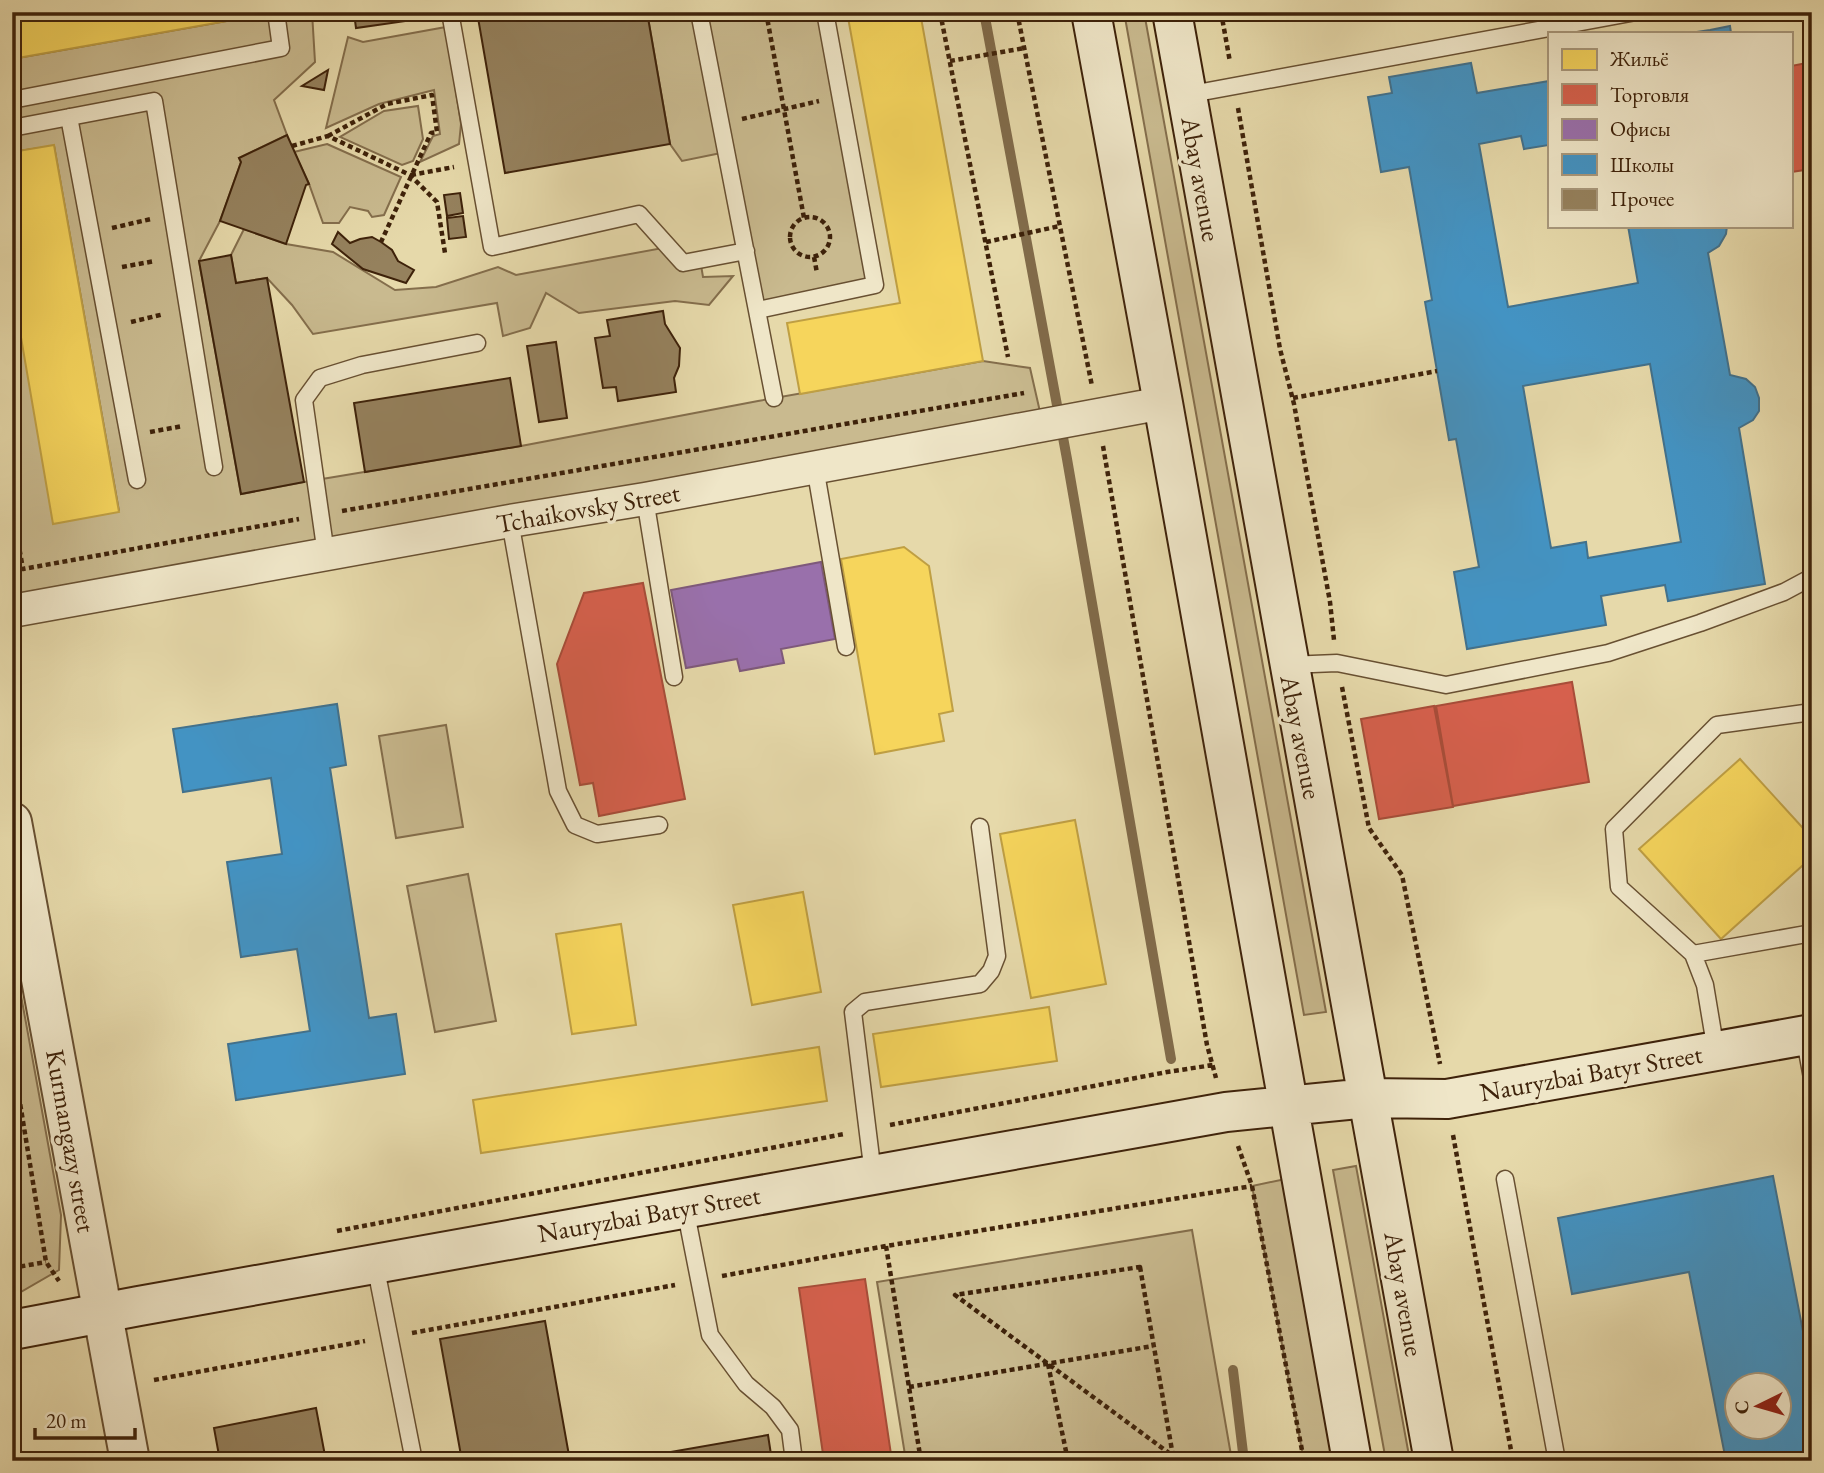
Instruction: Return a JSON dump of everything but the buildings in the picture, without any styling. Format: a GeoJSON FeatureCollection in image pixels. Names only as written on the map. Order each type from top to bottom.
{"type":"FeatureCollection","features":[{"type":"Feature","properties":{"kind":"main road"},"geometry":{"type":"LineString","coordinates":[[1091,12],[1352,1461]]}},
{"type":"Feature","properties":{"kind":"main road","name":"Abay avenue"},"geometry":{"type":"LineString","coordinates":[[1172,12],[1288,666],[1434,1461]]}},
{"type":"Feature","properties":{"kind":"main road","name":"Kurmangazy street"},"geometry":{"type":"LineString","coordinates":[[12,822],[130,1461]]}},
{"type":"Feature","properties":{"kind":"main road","name":"Nauryzbai Batyr Street"},"geometry":{"type":"LineString","coordinates":[[12,1330],[1226,1112],[1368,1098],[1447,1099],[1808,1034]]}},
{"type":"Feature","properties":{"kind":"street","name":"Tchaikovsky Street"},"geometry":{"type":"LineString","coordinates":[[12,611],[645,499],[1163,403]]}},
{"type":"Feature","properties":{"kind":"lane"},"geometry":{"type":"LineString","coordinates":[[12,100],[281,48],[276,12]]}},
{"type":"Feature","properties":{"kind":"lane"},"geometry":{"type":"LineString","coordinates":[[450,12],[492,247],[639,214],[683,263],[746,251]]}},
{"type":"Feature","properties":{"kind":"lane"},"geometry":{"type":"LineString","coordinates":[[699,12],[775,398]]}},
{"type":"Feature","properties":{"kind":"lane"},"geometry":{"type":"LineString","coordinates":[[758,310],[875,285],[825,12]]}},
{"type":"Feature","properties":{"kind":"lane"},"geometry":{"type":"LineString","coordinates":[[1186,94],[1636,12]]}},
{"type":"Feature","properties":{"kind":"lane"},"geometry":{"type":"LineString","coordinates":[[12,128],[154,102],[214,467]]}},
{"type":"Feature","properties":{"kind":"lane"},"geometry":{"type":"LineString","coordinates":[[69,117],[137,480]]}},
{"type":"Feature","properties":{"kind":"lane"},"geometry":{"type":"LineString","coordinates":[[326,554],[304,400],[320,378],[362,365],[477,343]]}},
{"type":"Feature","properties":{"kind":"lane"},"geometry":{"type":"LineString","coordinates":[[815,467],[846,648]]}},
{"type":"Feature","properties":{"kind":"lane"},"geometry":{"type":"LineString","coordinates":[[645,499],[674,677]]}},
{"type":"Feature","properties":{"kind":"lane"},"geometry":{"type":"LineString","coordinates":[[510,521],[558,791],[575,825],[597,834],[659,824]]}},
{"type":"Feature","properties":{"kind":"lane"},"geometry":{"type":"LineString","coordinates":[[1288,666],[1337,663],[1447,685],[1608,653],[1784,592],[1812,577]]}},
{"type":"Feature","properties":{"kind":"lane"},"geometry":{"type":"LineString","coordinates":[[1716,1051],[1705,985],[1693,954],[1619,887],[1614,829],[1717,725],[1812,712]]}},
{"type":"Feature","properties":{"kind":"lane"},"geometry":{"type":"LineString","coordinates":[[873,1174],[853,1012],[866,1002],[980,984],[991,971],[997,956],[980,827]]}},
{"type":"Feature","properties":{"kind":"lane"},"geometry":{"type":"LineString","coordinates":[[1693,954],[1812,933]]}},
{"type":"Feature","properties":{"kind":"lane"},"geometry":{"type":"LineString","coordinates":[[1808,1034],[1812,1078]]}},
{"type":"Feature","properties":{"kind":"lane"},"geometry":{"type":"LineString","coordinates":[[1505,1179],[1556,1461]]}},
{"type":"Feature","properties":{"kind":"lane"},"geometry":{"type":"LineString","coordinates":[[685,1208],[710,1335],[746,1384],[773,1406],[790,1430],[794,1461]]}},
{"type":"Feature","properties":{"kind":"lane"},"geometry":{"type":"LineString","coordinates":[[375,1264],[414,1461]]}},
{"type":"Feature","properties":{"kind":"path"},"geometry":{"type":"LineString","coordinates":[[766,12],[804,218]]}},
{"type":"Feature","properties":{"kind":"path"},"geometry":{"type":"LineString","coordinates":[[940,12],[1009,357]]}},
{"type":"Feature","properties":{"kind":"path"},"geometry":{"type":"LineString","coordinates":[[881,1126],[1213,1065],[1098,416],[1017,12]]}},
{"type":"Feature","properties":{"kind":"path"},"geometry":{"type":"LineString","coordinates":[[1221,12],[1369,828],[1402,875],[1447,1099],[1513,1461]]}},
{"type":"Feature","properties":{"kind":"path"},"geometry":{"type":"LineString","coordinates":[[950,61],[1025,48]]}},
{"type":"Feature","properties":{"kind":"path"},"geometry":{"type":"LineString","coordinates":[[292,146],[328,136],[387,104],[432,94],[437,132],[431,133],[381,242]]}},
{"type":"Feature","properties":{"kind":"path"},"geometry":{"type":"LineString","coordinates":[[720,124],[840,96]]}},
{"type":"Feature","properties":{"kind":"path"},"geometry":{"type":"LineString","coordinates":[[328,136],[411,175],[437,202],[445,253]]}},
{"type":"Feature","properties":{"kind":"path"},"geometry":{"type":"LineString","coordinates":[[411,175],[477,162]]}},
{"type":"Feature","properties":{"kind":"path"},"geometry":{"type":"LineString","coordinates":[[90,233],[172,214]]}},
{"type":"Feature","properties":{"kind":"path"},"geometry":{"type":"LineString","coordinates":[[804,218],[817,218],[828,227],[830,233],[831,239],[825,251],[814,257],[796,252],[790,240],[793,227],[797,221],[804,218]]}},
{"type":"Feature","properties":{"kind":"path"},"geometry":{"type":"LineString","coordinates":[[986,242],[1060,226]]}},
{"type":"Feature","properties":{"kind":"path"},"geometry":{"type":"LineString","coordinates":[[98,272],[180,257]]}},
{"type":"Feature","properties":{"kind":"path"},"geometry":{"type":"LineString","coordinates":[[108,327],[188,308]]}},
{"type":"Feature","properties":{"kind":"path"},"geometry":{"type":"LineString","coordinates":[[1293,398],[1437,371]]}},
{"type":"Feature","properties":{"kind":"path"},"geometry":{"type":"LineString","coordinates":[[12,508],[23,569],[1024,393]]}},
{"type":"Feature","properties":{"kind":"path"},"geometry":{"type":"LineString","coordinates":[[775,398],[782,435]]}},
{"type":"Feature","properties":{"kind":"path"},"geometry":{"type":"LineString","coordinates":[[128,436],[208,422]]}},
{"type":"Feature","properties":{"kind":"path"},"geometry":{"type":"LineString","coordinates":[[12,1054],[46,1262],[59,1282]]}},
{"type":"Feature","properties":{"kind":"path"},"geometry":{"type":"LineString","coordinates":[[337,1231],[854,1132]]}},
{"type":"Feature","properties":{"kind":"path"},"geometry":{"type":"LineString","coordinates":[[1252,1186],[1304,1461]]}},
{"type":"Feature","properties":{"kind":"path"},"geometry":{"type":"LineString","coordinates":[[886,1246],[920,1461]]}},
{"type":"Feature","properties":{"kind":"path"},"geometry":{"type":"LineString","coordinates":[[12,1268],[46,1262]]}},
{"type":"Feature","properties":{"kind":"path"},"geometry":{"type":"LineString","coordinates":[[1140,1267],[1174,1458],[1048,1363],[955,1295],[1140,1267]]}},
{"type":"Feature","properties":{"kind":"path"},"geometry":{"type":"LineString","coordinates":[[909,1387],[1153,1346]]}},
{"type":"Feature","properties":{"kind":"path"},"geometry":{"type":"LineString","coordinates":[[1048,1363],[1068,1461]]}},
{"type":"Feature","properties":{"kind":"path"},"geometry":{"type":"LineString","coordinates":[[1142,1461],[1174,1458]]}},
{"type":"Feature","properties":{"kind":"shaded area"},"geometry":{"type":"Polygon","coordinates":[[[243,12],[312,12],[315,62],[274,100],[287,135],[239,158],[241,162],[220,221],[199,261],[241,494],[521,446],[983,361],[1030,368],[1043,425],[25,608],[12,587],[12,285],[119,511],[54,146],[12,152],[12,59],[244,18],[243,12]]]}},
{"type":"Feature","properties":{"kind":"shaded area"},"geometry":{"type":"Polygon","coordinates":[[[647,12],[825,12],[875,285],[758,310],[726,152],[682,161],[670,144],[647,12]]]}},
{"type":"Feature","properties":{"kind":"shaded area"},"geometry":{"type":"Polygon","coordinates":[[[1124,12],[1144,12],[1326,1012],[1304,1015],[1124,12]]]}},
{"type":"Feature","properties":{"kind":"shaded area"},"geometry":{"type":"Polygon","coordinates":[[[446,27],[461,124],[459,144],[420,162],[433,136],[440,134],[434,90],[379,104],[326,128],[348,37],[363,42],[446,27]]]}},
{"type":"Feature","properties":{"kind":"shaded area"},"geometry":{"type":"Polygon","coordinates":[[[418,106],[423,139],[413,161],[402,165],[340,137],[384,111],[418,106]]]}},
{"type":"Feature","properties":{"kind":"shaded area"},"geometry":{"type":"Polygon","coordinates":[[[327,144],[401,177],[384,215],[372,217],[368,211],[350,207],[339,223],[323,223],[294,152],[327,144]]]}},
{"type":"Feature","properties":{"kind":"shaded area"},"geometry":{"type":"Polygon","coordinates":[[[244,229],[286,244],[333,252],[395,290],[436,287],[498,267],[516,275],[668,247],[683,263],[700,259],[703,277],[733,276],[709,305],[675,301],[579,313],[546,293],[530,328],[503,336],[497,303],[313,334],[292,305],[267,278],[236,283],[231,255],[244,229]]]}},
{"type":"Feature","properties":{"kind":"shaded area"},"geometry":{"type":"Polygon","coordinates":[[[446,725],[463,827],[396,838],[379,736],[446,725]]]}},
{"type":"Feature","properties":{"kind":"shaded area"},"geometry":{"type":"Polygon","coordinates":[[[468,874],[496,1021],[435,1032],[407,886],[468,874]]]}},
{"type":"Feature","properties":{"kind":"shaded area"},"geometry":{"type":"Polygon","coordinates":[[[12,946],[61,1215],[59,1270],[19,1293],[12,1294],[12,946]]]}},
{"type":"Feature","properties":{"kind":"shaded area"},"geometry":{"type":"Polygon","coordinates":[[[1356,1166],[1410,1461],[1386,1461],[1333,1170],[1356,1166]]]}},
{"type":"Feature","properties":{"kind":"shaded area"},"geometry":{"type":"Polygon","coordinates":[[[1300,1176],[1352,1461],[1304,1461],[1252,1186],[1300,1176]]]}},
{"type":"Feature","properties":{"kind":"shaded area"},"geometry":{"type":"Polygon","coordinates":[[[1192,1230],[1232,1461],[906,1461],[877,1282],[1192,1230]]]}},
{"type":"Feature","properties":{"kind":"waterway"},"geometry":{"type":"LineString","coordinates":[[984,12],[1067,459],[1171,1059]]}},
{"type":"Feature","properties":{"kind":"waterway"},"geometry":{"type":"LineString","coordinates":[[1233,1370],[1244,1461]]}}]}
